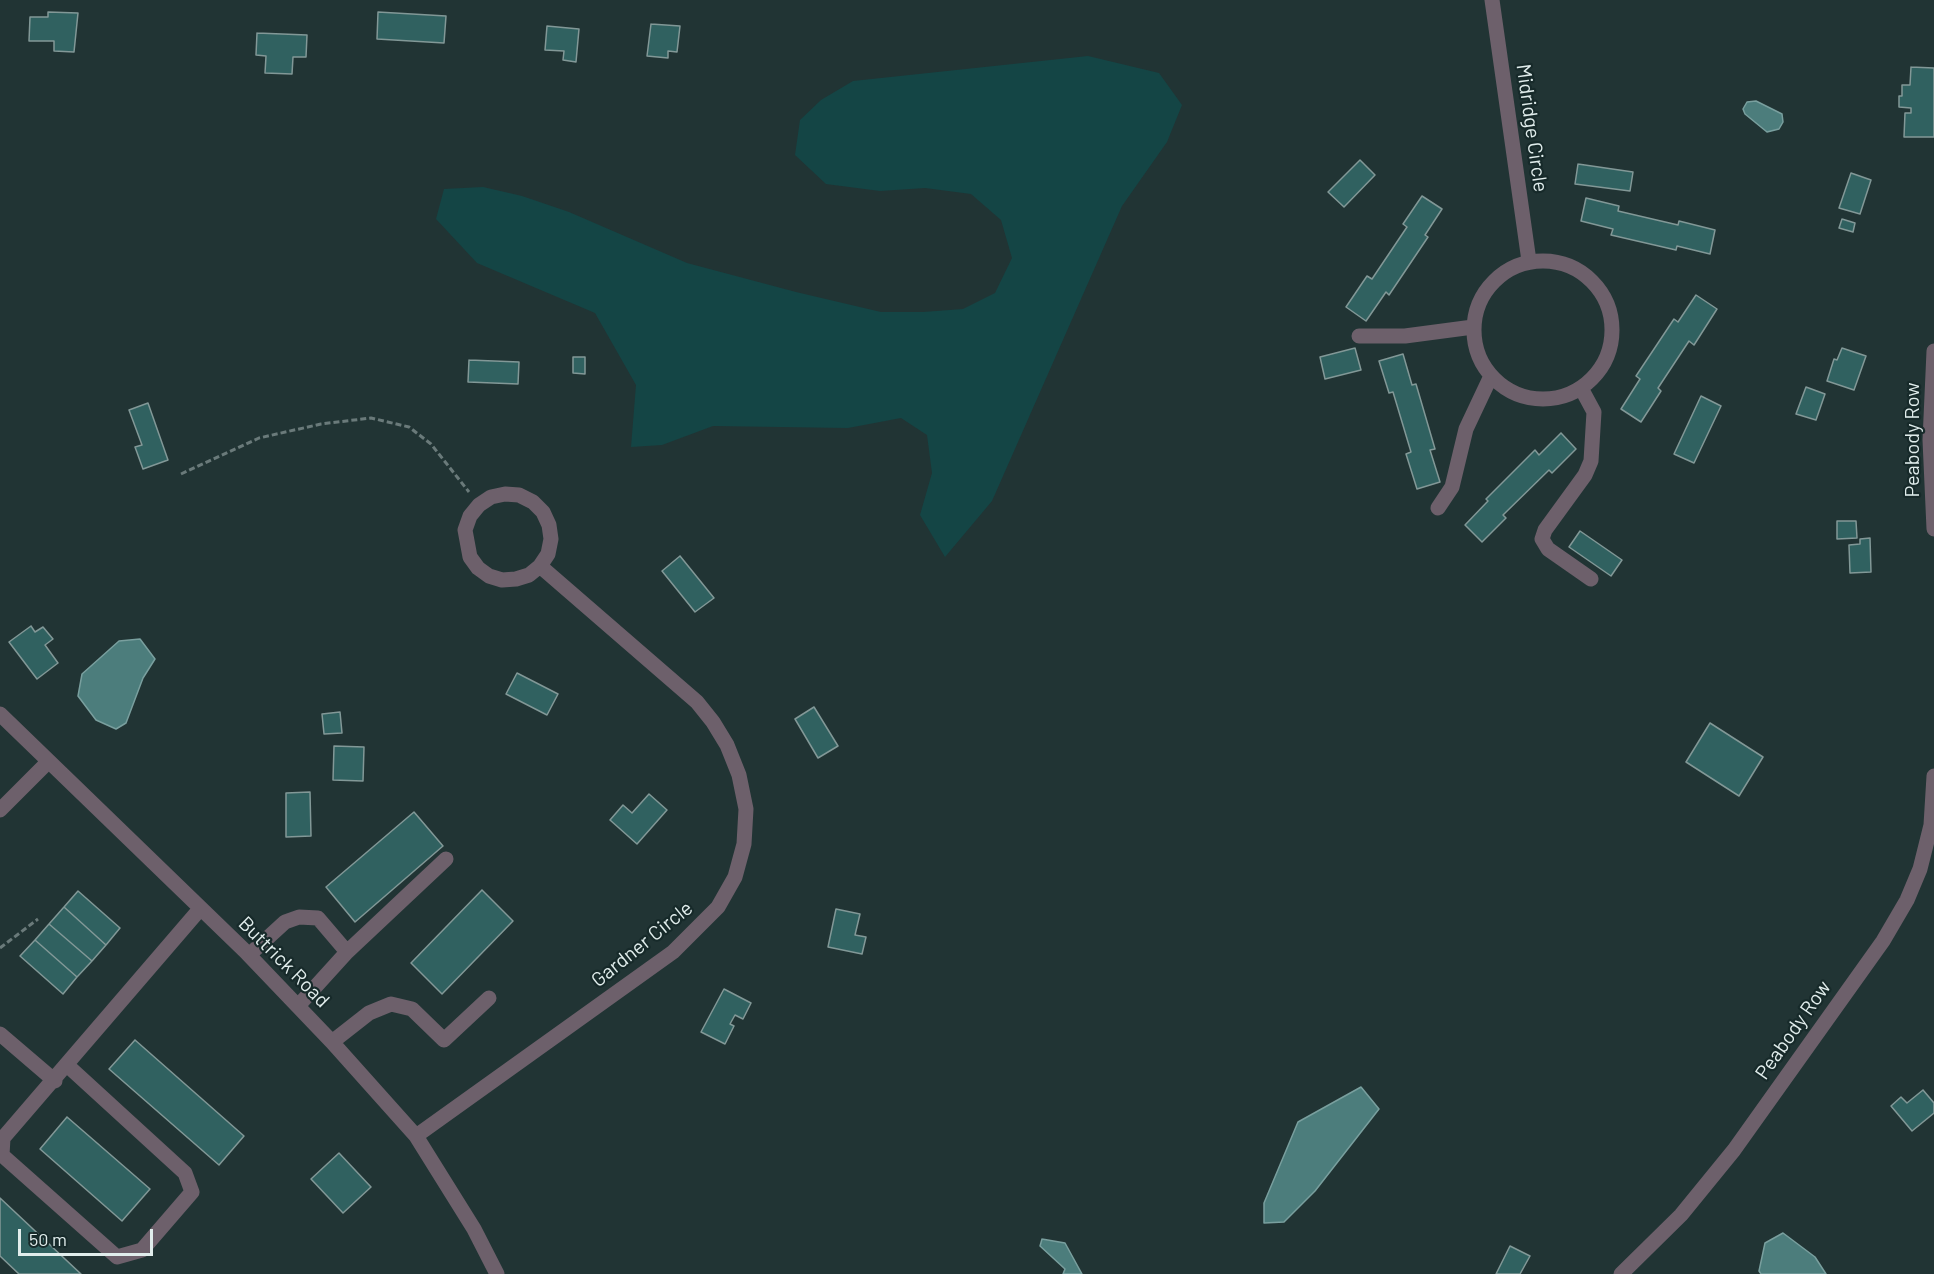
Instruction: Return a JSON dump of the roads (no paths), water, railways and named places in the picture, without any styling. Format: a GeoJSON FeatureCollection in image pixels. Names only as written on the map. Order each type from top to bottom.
{"type":"FeatureCollection","features":[{"type":"Feature","properties":{"kind":"street","name":"Midridge Circle"},"geometry":{"type":"LineString","coordinates":[[1492,0],[1529,261]]}},
{"type":"Feature","properties":{"kind":"street"},"geometry":{"type":"LineString","coordinates":[[1529,261],[1556,261],[1581,271],[1600,290],[1606,302],[1612,327],[1608,354],[1594,376],[1581,388],[1560,397],[1533,399],[1507,390],[1491,376],[1479,359],[1473,327],[1478,304],[1493,281],[1516,266],[1529,261]]}},
{"type":"Feature","properties":{"kind":"street"},"geometry":{"type":"LineString","coordinates":[[1359,336],[1405,336],[1473,327]]}},
{"type":"Feature","properties":{"kind":"street","name":"Peabody Row"},"geometry":{"type":"LineString","coordinates":[[1934,351],[1930,440],[1934,529]]}},
{"type":"Feature","properties":{"kind":"street"},"geometry":{"type":"LineString","coordinates":[[1438,508],[1452,486],[1466,429],[1491,376]]}},
{"type":"Feature","properties":{"kind":"street"},"geometry":{"type":"LineString","coordinates":[[1581,388],[1594,412],[1591,461],[1585,475],[1545,530],[1542,539],[1548,549],[1591,579]]}},
{"type":"Feature","properties":{"kind":"street"},"geometry":{"type":"LineString","coordinates":[[505,494],[519,495],[533,502],[543,512],[549,525],[551,539],[548,554],[540,566],[529,575],[516,579],[502,580],[489,576],[478,568],[470,557],[465,530],[470,516],[491,498],[505,494]]}},
{"type":"Feature","properties":{"kind":"street","name":"Gardner Circle"},"geometry":{"type":"LineString","coordinates":[[416,1136],[672,952],[718,907],[735,877],[744,844],[746,809],[739,775],[727,745],[713,722],[697,702],[540,566]]}},
{"type":"Feature","properties":{"kind":"street","name":"Buttrick Road"},"geometry":{"type":"LineString","coordinates":[[0,714],[249,955],[332,1041],[416,1136],[474,1229],[497,1274]]}},
{"type":"Feature","properties":{"kind":"street"},"geometry":{"type":"LineString","coordinates":[[0,810],[48,762]]}},
{"type":"Feature","properties":{"kind":"street","name":"Peabody Row"},"geometry":{"type":"LineString","coordinates":[[1621,1274],[1681,1215],[1734,1150],[1883,941],[1907,900],[1920,869],[1932,825],[1934,776]]}},
{"type":"Feature","properties":{"kind":"street"},"geometry":{"type":"LineString","coordinates":[[298,1006],[347,952],[446,859]]}},
{"type":"Feature","properties":{"kind":"street"},"geometry":{"type":"LineString","coordinates":[[68,1066],[185,1173],[192,1192],[142,1250],[117,1257],[2,1155],[3,1138],[68,1066],[200,909]]}},
{"type":"Feature","properties":{"kind":"street"},"geometry":{"type":"LineString","coordinates":[[249,955],[285,922],[311,916],[318,918],[347,952]]}},
{"type":"Feature","properties":{"kind":"street"},"geometry":{"type":"LineString","coordinates":[[332,1041],[369,1013],[391,1004],[412,1009],[444,1040],[489,998]]}},
{"type":"Feature","properties":{"kind":"street"},"geometry":{"type":"LineString","coordinates":[[0,1034],[55,1081]]}}]}
